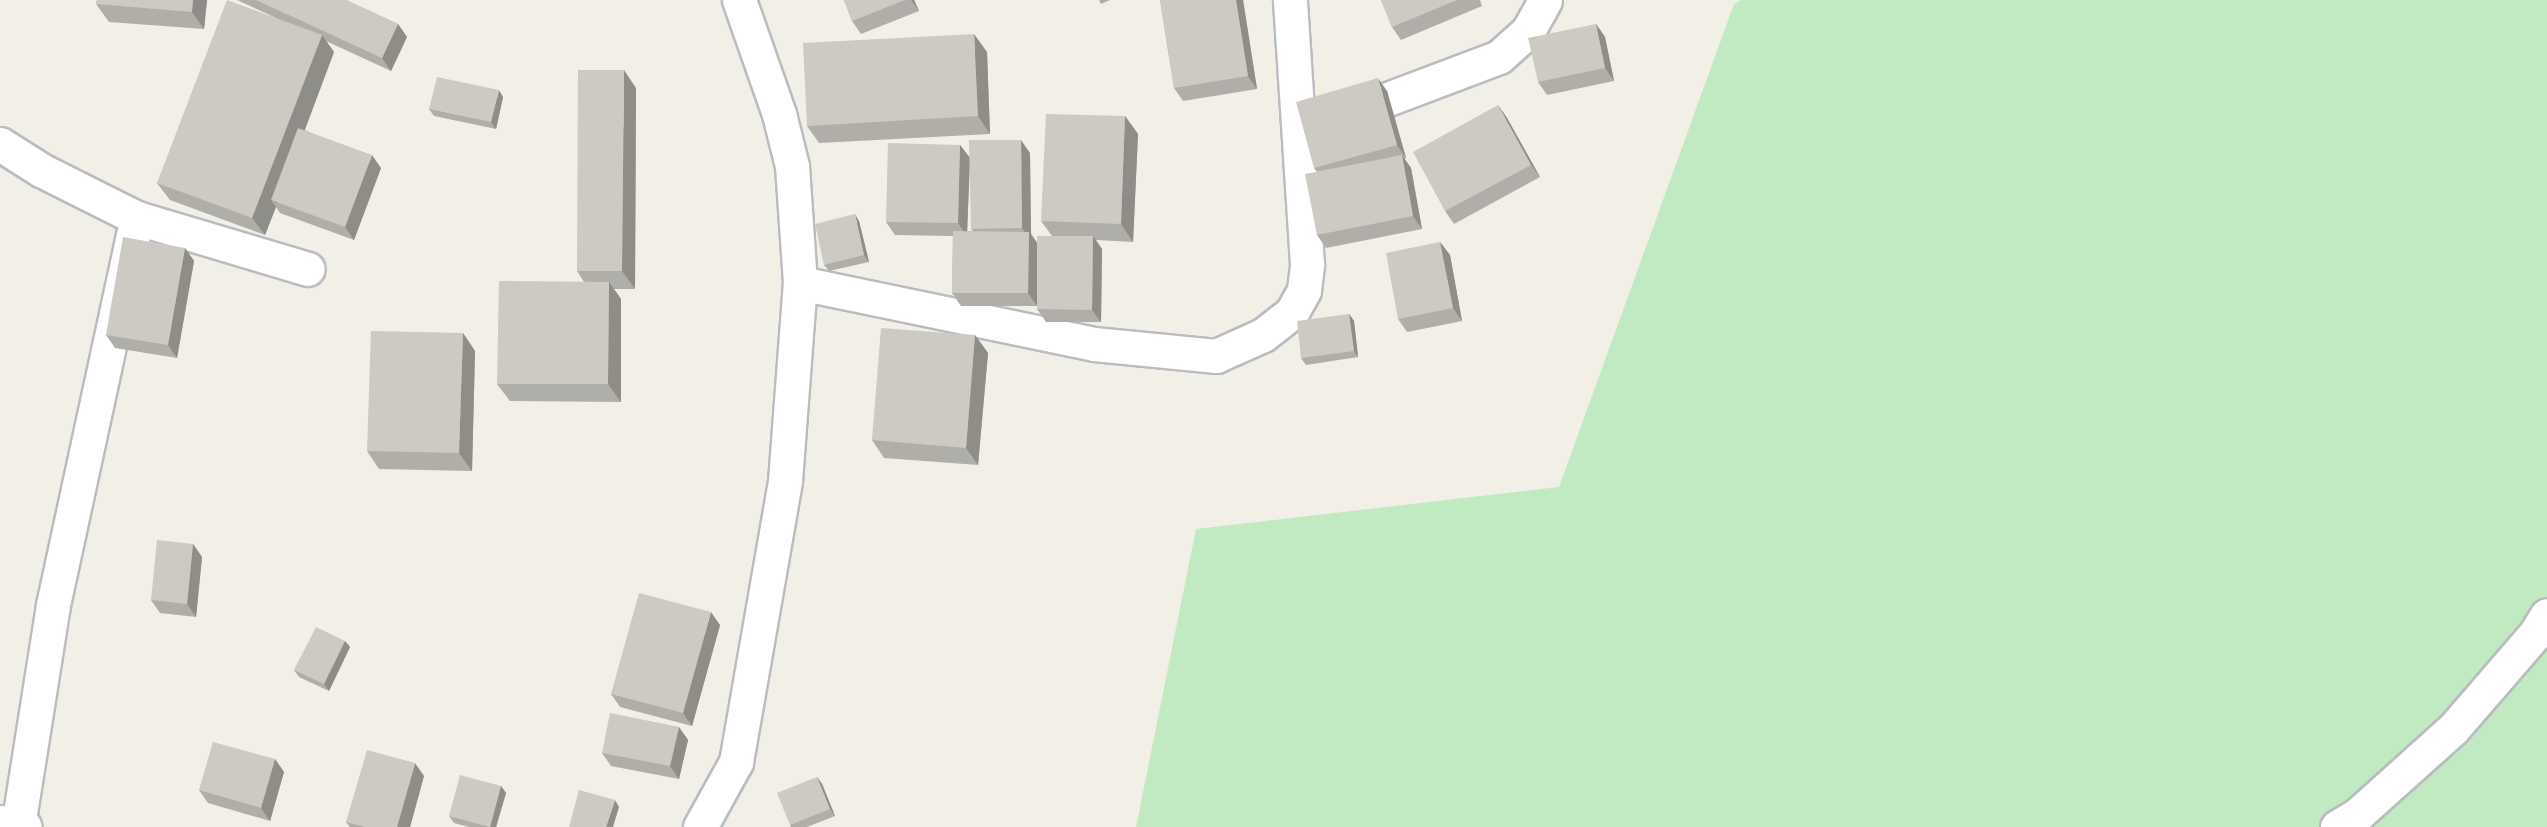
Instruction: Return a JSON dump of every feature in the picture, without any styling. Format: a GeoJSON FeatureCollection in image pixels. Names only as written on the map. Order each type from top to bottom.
{"type":"FeatureCollection","features":[{"type":"Feature","properties":{"kind":"street"},"geometry":{"type":"LineString","coordinates":[[700,827],[736,762],[785,481],[800,283],[792,166],[779,114],[739,0]]}},
{"type":"Feature","properties":{"kind":"street"},"geometry":{"type":"LineString","coordinates":[[800,283],[1094,344],[1216,356],[1263,335],[1292,312],[1304,290],[1306,264],[1290,0]]}},
{"type":"Feature","properties":{"kind":"street"},"geometry":{"type":"LineString","coordinates":[[1298,133],[1499,57],[1528,31],[1545,0]]}},
{"type":"Feature","properties":{"kind":"street"},"geometry":{"type":"LineString","coordinates":[[0,144],[41,170],[137,218],[308,269]]}},
{"type":"Feature","properties":{"kind":"street"},"geometry":{"type":"LineString","coordinates":[[14,825],[53,605],[137,218]]}},
{"type":"Feature","properties":{"kind":"street"},"geometry":{"type":"LineString","coordinates":[[2337,827],[2357,815],[2453,729],[2535,634],[2547,615]]}},
{"type":"Feature","properties":{"kind":"green space"},"geometry":{"type":"Polygon","coordinates":[[[1741,0],[2547,0],[2547,827],[1136,827],[1196,529],[1559,487],[1734,4],[1741,0]]]}},
{"type":"Feature","properties":{"kind":"building"},"geometry":{"type":"Polygon","coordinates":[[[97,0],[193,0],[192,12],[96,4],[97,0]]]}},
{"type":"Feature","properties":{"kind":"building"},"geometry":{"type":"Polygon","coordinates":[[[227,0],[322,35],[252,218],[157,183],[227,0]]]}},
{"type":"Feature","properties":{"kind":"building"},"geometry":{"type":"Polygon","coordinates":[[[256,0],[346,0],[398,24],[382,58],[256,0]]]}},
{"type":"Feature","properties":{"kind":"building"},"geometry":{"type":"Polygon","coordinates":[[[844,0],[905,0],[852,21],[844,0]]]}},
{"type":"Feature","properties":{"kind":"building"},"geometry":{"type":"Polygon","coordinates":[[[1160,0],[1236,0],[1248,76],[1174,88],[1160,0]]]}},
{"type":"Feature","properties":{"kind":"building"},"geometry":{"type":"Polygon","coordinates":[[[1381,0],[1457,0],[1392,27],[1381,0]]]}},
{"type":"Feature","properties":{"kind":"building"},"geometry":{"type":"Polygon","coordinates":[[[1596,24],[1605,68],[1538,82],[1528,38],[1596,24]]]}},
{"type":"Feature","properties":{"kind":"building"},"geometry":{"type":"Polygon","coordinates":[[[974,34],[978,116],[807,126],[803,43],[974,34]]]}},
{"type":"Feature","properties":{"kind":"building"},"geometry":{"type":"Polygon","coordinates":[[[578,70],[624,70],[622,271],[577,271],[578,70]]]}},
{"type":"Feature","properties":{"kind":"building"},"geometry":{"type":"Polygon","coordinates":[[[437,77],[499,90],[491,122],[429,109],[437,77]]]}},
{"type":"Feature","properties":{"kind":"building"},"geometry":{"type":"Polygon","coordinates":[[[1378,78],[1397,145],[1314,168],[1296,102],[1378,78]]]}},
{"type":"Feature","properties":{"kind":"building"},"geometry":{"type":"Polygon","coordinates":[[[1498,105],[1531,165],[1445,211],[1413,152],[1498,105]]]}},
{"type":"Feature","properties":{"kind":"building"},"geometry":{"type":"Polygon","coordinates":[[[1046,114],[1125,116],[1121,224],[1041,221],[1046,114]]]}},
{"type":"Feature","properties":{"kind":"building"},"geometry":{"type":"Polygon","coordinates":[[[298,128],[372,155],[345,227],[271,200],[298,128]]]}},
{"type":"Feature","properties":{"kind":"building"},"geometry":{"type":"Polygon","coordinates":[[[969,140],[1021,140],[1022,228],[971,229],[969,140]]]}},
{"type":"Feature","properties":{"kind":"building"},"geometry":{"type":"Polygon","coordinates":[[[888,143],[960,145],[958,223],[886,222],[888,143]]]}},
{"type":"Feature","properties":{"kind":"building"},"geometry":{"type":"Polygon","coordinates":[[[1402,155],[1413,216],[1317,235],[1305,174],[1402,155]]]}},
{"type":"Feature","properties":{"kind":"building"},"geometry":{"type":"Polygon","coordinates":[[[855,214],[864,255],[824,265],[815,224],[855,214]]]}},
{"type":"Feature","properties":{"kind":"building"},"geometry":{"type":"Polygon","coordinates":[[[953,231],[1029,232],[1028,293],[952,293],[953,231]]]}},
{"type":"Feature","properties":{"kind":"building"},"geometry":{"type":"Polygon","coordinates":[[[1037,236],[1093,236],[1092,310],[1037,309],[1037,236]]]}},
{"type":"Feature","properties":{"kind":"building"},"geometry":{"type":"Polygon","coordinates":[[[123,237],[185,248],[168,345],[106,335],[123,237]]]}},
{"type":"Feature","properties":{"kind":"building"},"geometry":{"type":"Polygon","coordinates":[[[1440,242],[1453,308],[1398,319],[1386,253],[1440,242]]]}},
{"type":"Feature","properties":{"kind":"building"},"geometry":{"type":"Polygon","coordinates":[[[499,281],[609,282],[608,384],[497,384],[499,281]]]}},
{"type":"Feature","properties":{"kind":"building"},"geometry":{"type":"Polygon","coordinates":[[[1349,314],[1354,351],[1301,358],[1297,321],[1349,314]]]}},
{"type":"Feature","properties":{"kind":"building"},"geometry":{"type":"Polygon","coordinates":[[[881,328],[975,335],[966,448],[872,440],[881,328]]]}},
{"type":"Feature","properties":{"kind":"building"},"geometry":{"type":"Polygon","coordinates":[[[371,331],[463,333],[459,453],[367,451],[371,331]]]}},
{"type":"Feature","properties":{"kind":"building"},"geometry":{"type":"Polygon","coordinates":[[[157,540],[193,544],[187,604],[151,600],[157,540]]]}},
{"type":"Feature","properties":{"kind":"building"},"geometry":{"type":"Polygon","coordinates":[[[639,593],[711,612],[683,713],[611,694],[639,593]]]}},
{"type":"Feature","properties":{"kind":"building"},"geometry":{"type":"Polygon","coordinates":[[[316,627],[345,641],[324,684],[294,670],[316,627]]]}},
{"type":"Feature","properties":{"kind":"building"},"geometry":{"type":"Polygon","coordinates":[[[610,713],[679,727],[670,766],[602,753],[610,713]]]}},
{"type":"Feature","properties":{"kind":"building"},"geometry":{"type":"Polygon","coordinates":[[[213,742],[275,759],[261,808],[199,790],[213,742]]]}},
{"type":"Feature","properties":{"kind":"building"},"geometry":{"type":"Polygon","coordinates":[[[367,750],[415,763],[397,827],[365,827],[346,822],[367,750]]]}},
{"type":"Feature","properties":{"kind":"building"},"geometry":{"type":"Polygon","coordinates":[[[460,775],[501,786],[490,827],[449,816],[460,775]]]}},
{"type":"Feature","properties":{"kind":"building"},"geometry":{"type":"Polygon","coordinates":[[[817,777],[830,809],[790,825],[777,793],[817,777]]]}},
{"type":"Feature","properties":{"kind":"building"},"geometry":{"type":"Polygon","coordinates":[[[579,790],[615,800],[606,827],[569,827],[579,790]]]}}]}
